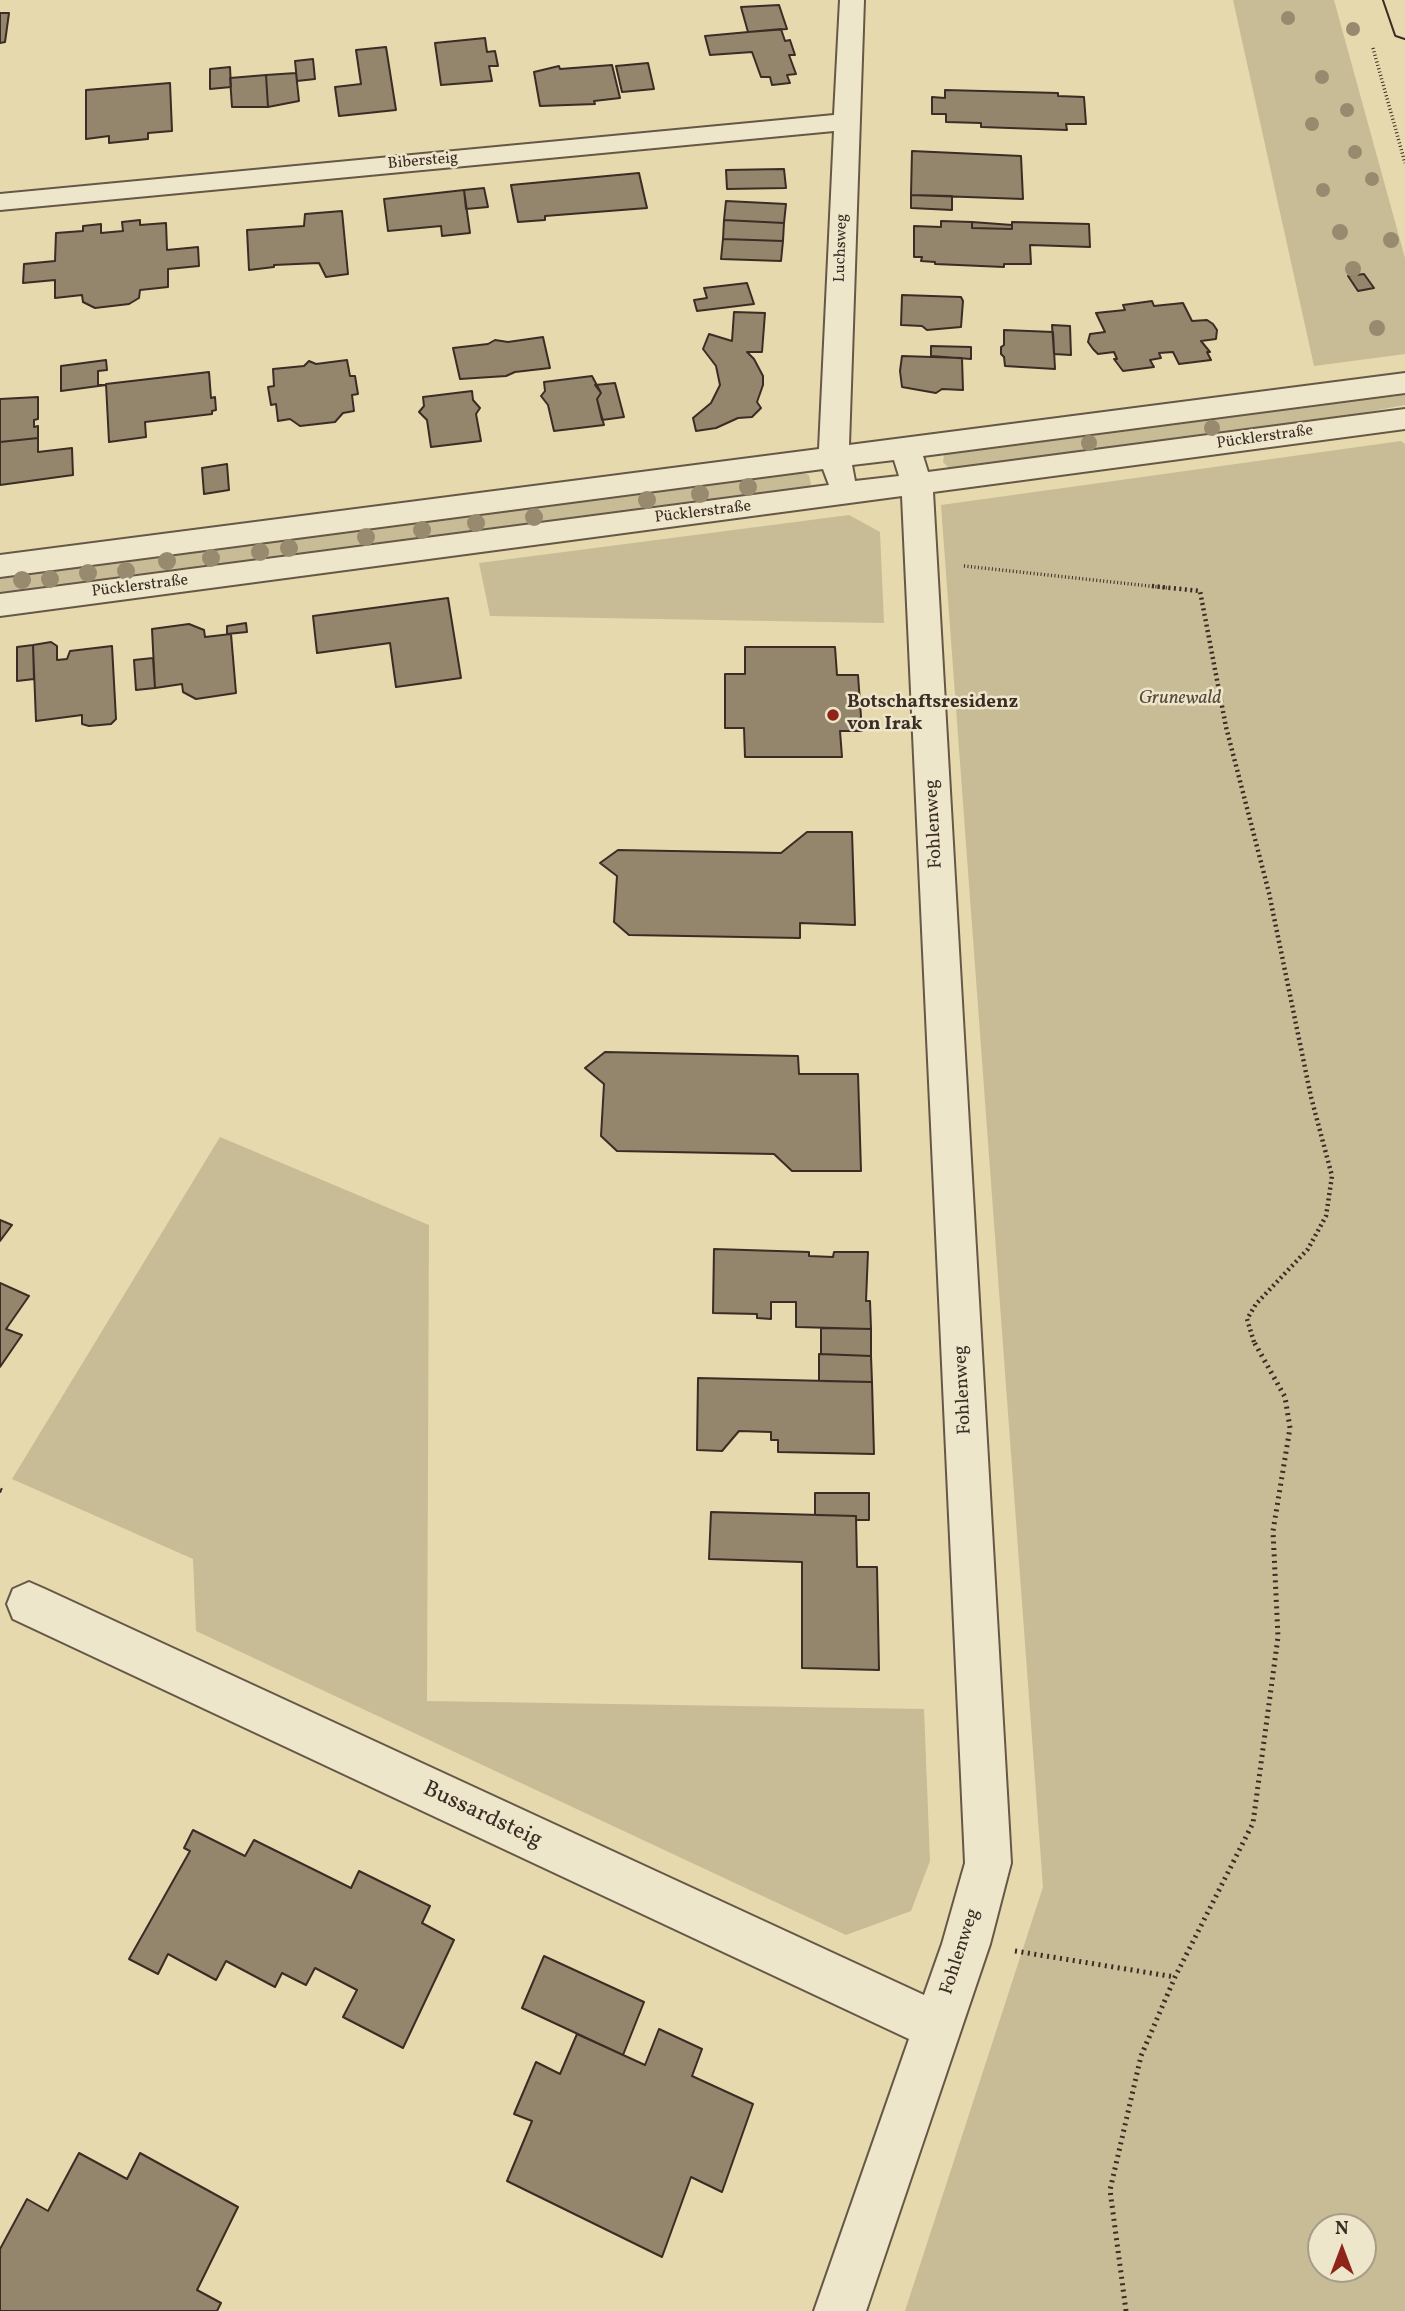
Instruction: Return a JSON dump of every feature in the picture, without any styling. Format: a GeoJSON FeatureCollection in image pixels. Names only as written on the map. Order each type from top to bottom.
{"type":"FeatureCollection","features":[{"type":"Feature","properties":{"kind":"main road"},"geometry":{"type":"LineString","coordinates":[[1396,0],[1405,30]]}},
{"type":"Feature","properties":{"kind":"street","name":"Luchsweg"},"geometry":{"type":"LineString","coordinates":[[845,495],[835,457],[852,0]]}},
{"type":"Feature","properties":{"kind":"street","name":"Bibersteig"},"geometry":{"type":"LineString","coordinates":[[0,202],[847,122]]}},
{"type":"Feature","properties":{"kind":"street","name":"Pücklerstraße"},"geometry":{"type":"LineString","coordinates":[[0,566],[1405,383]]}},
{"type":"Feature","properties":{"kind":"street","name":"Pücklerstraße"},"geometry":{"type":"LineString","coordinates":[[0,605],[1405,419]]}},
{"type":"Feature","properties":{"kind":"street","name":"Fohlenweg"},"geometry":{"type":"LineString","coordinates":[[840,2311],[966,1944],[988,1863],[917,485],[905,448]]}},
{"type":"Feature","properties":{"kind":"street","name":"Bussardsteig"},"geometry":{"type":"LineString","coordinates":[[29,1604],[936,2026]]}},
{"type":"Feature","properties":{"kind":"path"},"geometry":{"type":"LineString","coordinates":[[1370,38],[1405,163]]}},
{"type":"Feature","properties":{"kind":"path"},"geometry":{"type":"LineString","coordinates":[[921,561],[1200,591],[1226,727],[1269,893],[1311,1097],[1332,1177],[1326,1216],[1308,1249],[1256,1304],[1247,1319],[1254,1342],[1285,1397],[1290,1427],[1273,1531],[1278,1637],[1252,1823],[1175,1977],[1141,2056],[1110,2190],[1126,2311]]}},
{"type":"Feature","properties":{"kind":"path"},"geometry":{"type":"LineString","coordinates":[[1022,1952],[1175,1977]]}},
{"type":"Feature","properties":{"kind":"green space"},"geometry":{"type":"Polygon","coordinates":[[[1233,0],[1334,0],[1405,258],[1405,354],[1314,366],[1233,0]]]}},
{"type":"Feature","properties":{"kind":"green space"},"geometry":{"type":"Polygon","coordinates":[[[1405,394],[1405,405],[1301,424],[955,468],[949,468],[943,462],[944,455],[949,454],[1405,394]]]}},
{"type":"Feature","properties":{"kind":"green space","name":"Grunewald"},"geometry":{"type":"Polygon","coordinates":[[[1401,441],[1405,444],[1405,2311],[905,2311],[1043,1887],[941,505],[1401,441]]]}},
{"type":"Feature","properties":{"kind":"green space"},"geometry":{"type":"Polygon","coordinates":[[[800,472],[809,475],[809,487],[0,593],[0,576],[800,472]]]}},
{"type":"Feature","properties":{"kind":"green space"},"geometry":{"type":"Polygon","coordinates":[[[849,515],[880,532],[884,623],[490,616],[479,563],[849,515]]]}},
{"type":"Feature","properties":{"kind":"green space"},"geometry":{"type":"Polygon","coordinates":[[[220,1137],[429,1225],[427,1701],[924,1709],[930,1861],[911,1911],[846,1935],[196,1631],[193,1559],[12,1479],[220,1137]]]}},
{"type":"Feature","properties":{"kind":"building"},"geometry":{"type":"Polygon","coordinates":[[[779,5],[787,29],[748,32],[741,7],[779,5]]]}},
{"type":"Feature","properties":{"kind":"building"},"geometry":{"type":"Polygon","coordinates":[[[0,13],[9,13],[5,42],[0,43],[0,13]]]}},
{"type":"Feature","properties":{"kind":"building"},"geometry":{"type":"Polygon","coordinates":[[[781,29],[785,41],[790,40],[795,55],[789,55],[796,74],[787,75],[790,83],[772,85],[770,77],[761,77],[752,52],[710,55],[705,36],[781,29]]]}},
{"type":"Feature","properties":{"kind":"building"},"geometry":{"type":"Polygon","coordinates":[[[485,38],[487,52],[495,51],[498,66],[489,66],[492,81],[441,85],[435,43],[485,38]]]}},
{"type":"Feature","properties":{"kind":"building"},"geometry":{"type":"Polygon","coordinates":[[[386,47],[396,110],[339,116],[335,87],[361,84],[356,50],[386,47]]]}},
{"type":"Feature","properties":{"kind":"building"},"geometry":{"type":"Polygon","coordinates":[[[313,59],[315,79],[297,81],[295,61],[313,59]]]}},
{"type":"Feature","properties":{"kind":"building"},"geometry":{"type":"Polygon","coordinates":[[[648,63],[654,89],[622,92],[616,66],[648,63]]]}},
{"type":"Feature","properties":{"kind":"building"},"geometry":{"type":"Polygon","coordinates":[[[612,65],[620,98],[594,101],[595,104],[540,106],[534,72],[559,66],[560,69],[612,65]]]}},
{"type":"Feature","properties":{"kind":"building"},"geometry":{"type":"Polygon","coordinates":[[[230,67],[231,87],[210,89],[210,69],[230,67]]]}},
{"type":"Feature","properties":{"kind":"building"},"geometry":{"type":"Polygon","coordinates":[[[296,73],[299,101],[268,107],[266,75],[296,73]]]}},
{"type":"Feature","properties":{"kind":"building"},"geometry":{"type":"Polygon","coordinates":[[[266,75],[268,107],[232,107],[230,78],[266,75]]]}},
{"type":"Feature","properties":{"kind":"building"},"geometry":{"type":"Polygon","coordinates":[[[170,83],[172,131],[148,133],[148,139],[109,143],[109,136],[86,139],[86,90],[170,83]]]}},
{"type":"Feature","properties":{"kind":"building"},"geometry":{"type":"Polygon","coordinates":[[[945,90],[1058,93],[1058,96],[1084,97],[1086,124],[1066,124],[1067,130],[981,127],[981,123],[946,122],[946,114],[932,114],[932,97],[945,98],[945,90]]]}},
{"type":"Feature","properties":{"kind":"building"},"geometry":{"type":"Polygon","coordinates":[[[912,151],[1021,156],[1023,199],[911,195],[912,151]]]}},
{"type":"Feature","properties":{"kind":"building"},"geometry":{"type":"Polygon","coordinates":[[[784,169],[786,188],[727,189],[726,170],[784,169]]]}},
{"type":"Feature","properties":{"kind":"building"},"geometry":{"type":"Polygon","coordinates":[[[639,173],[647,208],[545,216],[545,220],[518,222],[511,185],[639,173]]]}},
{"type":"Feature","properties":{"kind":"building"},"geometry":{"type":"Polygon","coordinates":[[[484,188],[488,207],[466,209],[464,190],[484,188]]]}},
{"type":"Feature","properties":{"kind":"building"},"geometry":{"type":"Polygon","coordinates":[[[464,190],[470,233],[442,236],[441,226],[388,231],[384,199],[464,190]]]}},
{"type":"Feature","properties":{"kind":"building"},"geometry":{"type":"Polygon","coordinates":[[[911,195],[952,196],[952,210],[911,208],[911,195]]]}},
{"type":"Feature","properties":{"kind":"building"},"geometry":{"type":"Polygon","coordinates":[[[726,201],[786,204],[784,223],[724,220],[726,201]]]}},
{"type":"Feature","properties":{"kind":"building"},"geometry":{"type":"Polygon","coordinates":[[[342,211],[348,274],[326,277],[319,263],[274,265],[249,270],[247,230],[304,226],[305,214],[342,211]]]}},
{"type":"Feature","properties":{"kind":"building"},"geometry":{"type":"Polygon","coordinates":[[[140,220],[140,225],[166,223],[167,250],[198,247],[199,266],[168,269],[168,287],[140,290],[139,298],[129,304],[95,308],[83,302],[82,295],[55,298],[55,280],[23,283],[24,264],[55,261],[56,233],[83,231],[83,226],[101,224],[101,233],[123,231],[122,222],[140,220]]]}},
{"type":"Feature","properties":{"kind":"building"},"geometry":{"type":"Polygon","coordinates":[[[724,220],[784,223],[783,241],[723,239],[724,220]]]}},
{"type":"Feature","properties":{"kind":"building"},"geometry":{"type":"Polygon","coordinates":[[[941,221],[972,222],[972,228],[1012,229],[1012,222],[1089,224],[1090,247],[1030,245],[1031,264],[1004,264],[1004,267],[935,264],[921,261],[922,257],[914,257],[914,226],[941,227],[941,221]]]}},
{"type":"Feature","properties":{"kind":"building"},"geometry":{"type":"Polygon","coordinates":[[[972,222],[1012,225],[1012,229],[972,228],[972,222]]]}},
{"type":"Feature","properties":{"kind":"building"},"geometry":{"type":"Polygon","coordinates":[[[723,239],[783,241],[781,261],[721,259],[723,239]]]}},
{"type":"Feature","properties":{"kind":"building"},"geometry":{"type":"Polygon","coordinates":[[[1364,274],[1374,288],[1358,291],[1348,276],[1364,274]]]}},
{"type":"Feature","properties":{"kind":"building"},"geometry":{"type":"Polygon","coordinates":[[[747,283],[754,304],[697,311],[694,300],[707,298],[704,288],[747,283]]]}},
{"type":"Feature","properties":{"kind":"building"},"geometry":{"type":"Polygon","coordinates":[[[902,295],[961,297],[961,327],[927,330],[922,326],[901,325],[902,295]]]}},
{"type":"Feature","properties":{"kind":"building"},"geometry":{"type":"Polygon","coordinates":[[[1152,301],[1154,306],[1183,303],[1192,321],[1207,320],[1213,324],[1217,330],[1216,339],[1201,341],[1210,352],[1207,352],[1211,360],[1179,364],[1173,352],[1159,353],[1161,358],[1150,360],[1154,367],[1123,371],[1114,359],[1117,359],[1114,352],[1098,354],[1093,349],[1088,342],[1090,334],[1105,332],[1096,313],[1125,310],[1123,305],[1152,301]]]}},
{"type":"Feature","properties":{"kind":"building"},"geometry":{"type":"Polygon","coordinates":[[[734,312],[765,313],[762,352],[747,352],[763,376],[757,402],[761,408],[752,417],[738,418],[716,428],[696,431],[693,418],[711,403],[720,385],[716,366],[703,349],[709,334],[732,341],[734,312]]]}},
{"type":"Feature","properties":{"kind":"building"},"geometry":{"type":"Polygon","coordinates":[[[1052,325],[1070,326],[1071,355],[1054,354],[1052,325]]]}},
{"type":"Feature","properties":{"kind":"building"},"geometry":{"type":"Polygon","coordinates":[[[1004,330],[1053,332],[1055,369],[1005,366],[1001,354],[1004,330]]]}},
{"type":"Feature","properties":{"kind":"building"},"geometry":{"type":"Polygon","coordinates":[[[543,337],[550,368],[515,372],[506,376],[460,379],[453,348],[488,344],[495,340],[508,342],[543,337]]]}},
{"type":"Feature","properties":{"kind":"building"},"geometry":{"type":"Polygon","coordinates":[[[931,346],[971,347],[971,359],[931,356],[931,346]]]}},
{"type":"Feature","properties":{"kind":"building"},"geometry":{"type":"Polygon","coordinates":[[[902,356],[962,358],[963,390],[942,389],[936,393],[902,387],[902,356]]]}},
{"type":"Feature","properties":{"kind":"building"},"geometry":{"type":"Polygon","coordinates":[[[106,360],[107,370],[98,371],[98,385],[106,385],[61,391],[61,366],[106,360]]]}},
{"type":"Feature","properties":{"kind":"building"},"geometry":{"type":"Polygon","coordinates":[[[347,360],[350,376],[355,376],[358,394],[352,395],[354,411],[343,413],[335,422],[300,426],[290,419],[278,421],[276,404],[271,405],[268,387],[274,386],[273,369],[304,366],[309,361],[316,364],[347,360]]]}},
{"type":"Feature","properties":{"kind":"building"},"geometry":{"type":"Polygon","coordinates":[[[209,372],[211,398],[215,397],[216,410],[212,411],[212,414],[145,422],[146,437],[109,442],[106,384],[209,372]]]}},
{"type":"Feature","properties":{"kind":"building"},"geometry":{"type":"Polygon","coordinates":[[[592,376],[601,393],[597,399],[604,425],[554,431],[548,405],[541,396],[545,391],[544,382],[592,376]]]}},
{"type":"Feature","properties":{"kind":"building"},"geometry":{"type":"Polygon","coordinates":[[[615,383],[624,417],[602,420],[597,399],[601,393],[595,385],[615,383]]]}},
{"type":"Feature","properties":{"kind":"building"},"geometry":{"type":"Polygon","coordinates":[[[472,391],[473,400],[480,408],[476,414],[481,441],[431,447],[427,420],[419,412],[424,406],[423,397],[472,391]]]}},
{"type":"Feature","properties":{"kind":"building"},"geometry":{"type":"Polygon","coordinates":[[[38,397],[38,419],[34,420],[34,427],[38,426],[38,438],[0,442],[0,399],[38,397]]]}},
{"type":"Feature","properties":{"kind":"building"},"geometry":{"type":"Polygon","coordinates":[[[38,438],[38,452],[72,448],[73,475],[0,485],[0,442],[38,438]]]}},
{"type":"Feature","properties":{"kind":"building"},"geometry":{"type":"Polygon","coordinates":[[[227,464],[229,490],[204,494],[202,468],[227,464]]]}},
{"type":"Feature","properties":{"kind":"building"},"geometry":{"type":"Polygon","coordinates":[[[448,598],[461,678],[396,687],[390,643],[317,653],[313,616],[448,598]]]}},
{"type":"Feature","properties":{"kind":"building"},"geometry":{"type":"Polygon","coordinates":[[[246,623],[247,632],[227,634],[227,626],[246,623]]]}},
{"type":"Feature","properties":{"kind":"building"},"geometry":{"type":"Polygon","coordinates":[[[189,624],[204,630],[205,637],[231,634],[236,693],[196,699],[183,692],[182,684],[155,688],[152,629],[189,624]]]}},
{"type":"Feature","properties":{"kind":"building"},"geometry":{"type":"Polygon","coordinates":[[[51,642],[57,646],[57,660],[67,659],[70,651],[112,646],[116,719],[111,724],[82,724],[82,715],[36,721],[33,645],[51,642]]]}},
{"type":"Feature","properties":{"kind":"building"},"geometry":{"type":"Polygon","coordinates":[[[33,645],[34,679],[17,681],[17,647],[33,645]]]}},
{"type":"Feature","properties":{"kind":"building"},"geometry":{"type":"Polygon","coordinates":[[[745,647],[835,647],[837,675],[858,675],[862,731],[840,731],[842,757],[745,757],[744,728],[725,728],[725,674],[745,674],[745,647]]]}},
{"type":"Feature","properties":{"kind":"building"},"geometry":{"type":"Polygon","coordinates":[[[153,658],[155,688],[136,690],[134,660],[153,658]]]}},
{"type":"Feature","properties":{"kind":"building"},"geometry":{"type":"Polygon","coordinates":[[[807,832],[852,832],[855,925],[800,923],[800,938],[629,935],[614,922],[617,876],[600,863],[618,850],[781,853],[807,832]]]}},
{"type":"Feature","properties":{"kind":"building"},"geometry":{"type":"Polygon","coordinates":[[[605,1052],[798,1056],[799,1074],[858,1074],[861,1171],[792,1171],[774,1154],[617,1151],[601,1136],[604,1084],[585,1068],[605,1052]]]}},
{"type":"Feature","properties":{"kind":"building"},"geometry":{"type":"Polygon","coordinates":[[[0,1220],[12,1225],[0,1241],[0,1220]]]}},
{"type":"Feature","properties":{"kind":"building"},"geometry":{"type":"Polygon","coordinates":[[[714,1249],[809,1252],[809,1256],[833,1257],[834,1252],[868,1252],[866,1301],[870,1301],[871,1329],[796,1327],[796,1302],[771,1302],[771,1319],[757,1318],[757,1314],[713,1313],[714,1249]]]}},
{"type":"Feature","properties":{"kind":"building"},"geometry":{"type":"Polygon","coordinates":[[[0,1283],[29,1296],[6,1329],[22,1335],[0,1367],[0,1283]]]}},
{"type":"Feature","properties":{"kind":"building"},"geometry":{"type":"Polygon","coordinates":[[[821,1328],[871,1329],[871,1356],[821,1354],[821,1328]]]}},
{"type":"Feature","properties":{"kind":"building"},"geometry":{"type":"Polygon","coordinates":[[[819,1354],[871,1356],[872,1382],[819,1381],[819,1354]]]}},
{"type":"Feature","properties":{"kind":"building"},"geometry":{"type":"Polygon","coordinates":[[[698,1378],[872,1382],[874,1454],[778,1452],[778,1440],[771,1440],[771,1432],[739,1431],[722,1451],[697,1450],[698,1378]]]}},
{"type":"Feature","properties":{"kind":"building"},"geometry":{"type":"Polygon","coordinates":[[[815,1493],[869,1493],[869,1520],[856,1520],[856,1516],[815,1515],[815,1493]]]}},
{"type":"Feature","properties":{"kind":"building"},"geometry":{"type":"Polygon","coordinates":[[[711,1512],[856,1516],[857,1567],[877,1567],[879,1670],[802,1668],[802,1562],[709,1559],[711,1512]]]}},
{"type":"Feature","properties":{"kind":"building"},"geometry":{"type":"Polygon","coordinates":[[[193,1830],[245,1856],[254,1840],[351,1888],[359,1871],[430,1906],[422,1923],[454,1940],[403,2048],[343,2017],[357,1990],[315,1968],[306,1985],[282,1973],[275,1987],[226,1961],[216,1980],[168,1954],[158,1974],[129,1959],[190,1851],[184,1848],[193,1830]]]}},
{"type":"Feature","properties":{"kind":"building"},"geometry":{"type":"Polygon","coordinates":[[[544,1956],[644,2002],[623,2055],[522,2008],[544,1956]]]}},
{"type":"Feature","properties":{"kind":"building"},"geometry":{"type":"Polygon","coordinates":[[[659,2029],[702,2049],[692,2076],[753,2104],[722,2192],[691,2177],[662,2257],[507,2181],[532,2121],[514,2114],[536,2062],[560,2074],[577,2034],[645,2065],[659,2029]]]}},
{"type":"Feature","properties":{"kind":"building"},"geometry":{"type":"Polygon","coordinates":[[[79,2153],[127,2179],[140,2153],[238,2207],[197,2290],[221,2303],[217,2311],[0,2311],[0,2249],[27,2199],[48,2211],[79,2153]]]}},
{"type":"Feature","properties":{"kind":"place","name":"Botschaftsresidenz von Irak"},"geometry":{"type":"Point","coordinates":[833,715]}}]}
